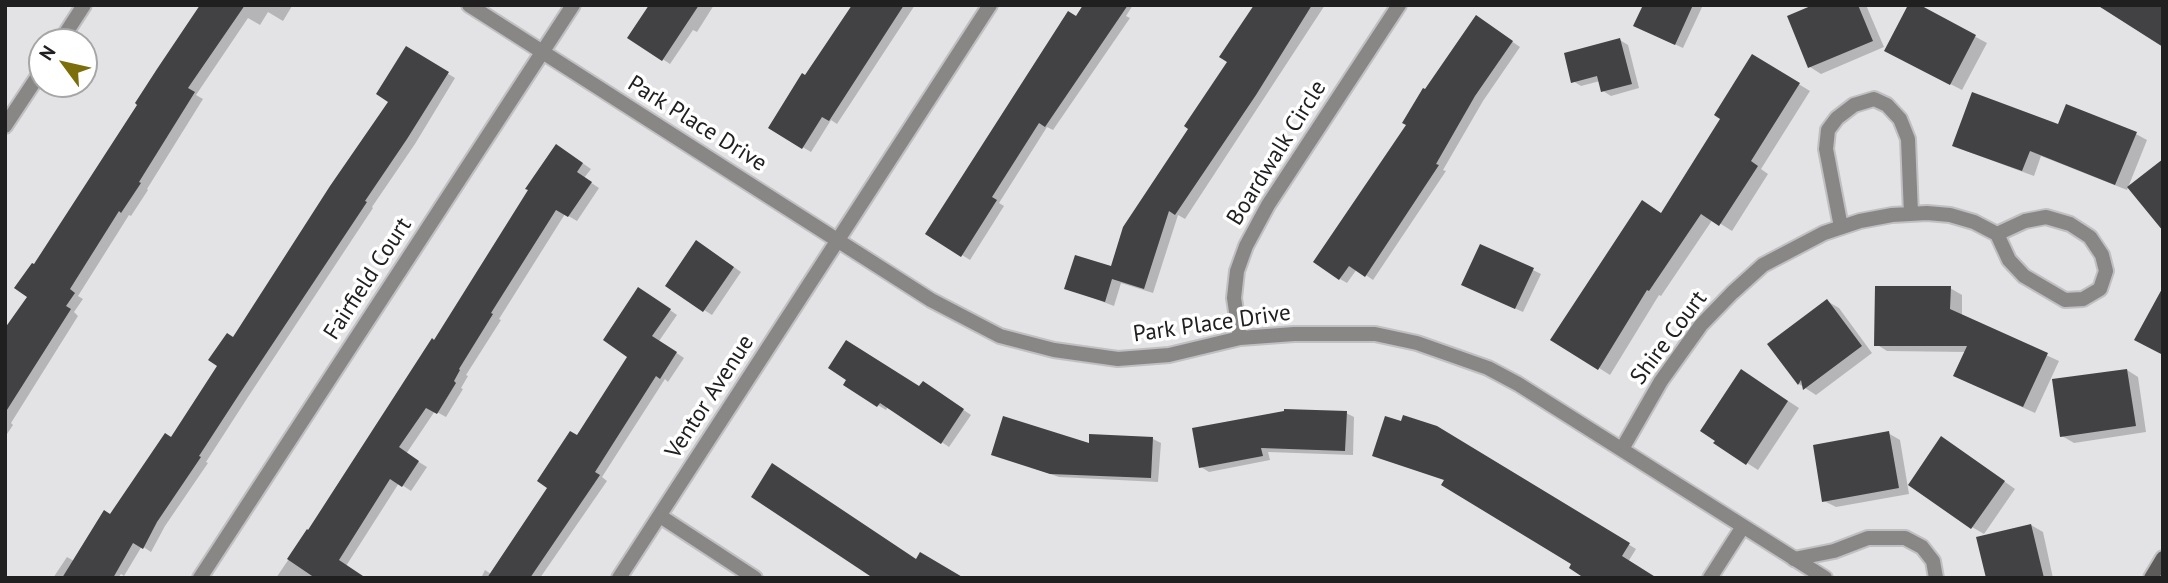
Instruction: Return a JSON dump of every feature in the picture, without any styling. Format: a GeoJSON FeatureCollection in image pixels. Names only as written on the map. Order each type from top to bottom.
{"type":"FeatureCollection","features":[{"type":"Feature","properties":{"kind":"main road"},"geometry":{"type":"LineString","coordinates":[[2151,578],[2163,558]]}},
{"type":"Feature","properties":{"kind":"street"},"geometry":{"type":"LineString","coordinates":[[69,28],[84,5]]}},
{"type":"Feature","properties":{"kind":"street","name":"Park Place Drive"},"geometry":{"type":"LineString","coordinates":[[469,5],[931,300],[1000,336],[1054,350],[1118,359],[1169,355],[1240,338],[1375,334],[1418,343],[1488,368],[1518,384],[1825,578]]}},
{"type":"Feature","properties":{"kind":"street","name":"Fairfield Court"},"geometry":{"type":"LineString","coordinates":[[200,578],[573,5]]}},
{"type":"Feature","properties":{"kind":"street"},"geometry":{"type":"LineString","coordinates":[[838,240],[990,5]]}},
{"type":"Feature","properties":{"kind":"street","name":"Boardwalk Circle"},"geometry":{"type":"LineString","coordinates":[[1240,338],[1234,298],[1237,271],[1246,246],[1268,205],[1399,5]]}},
{"type":"Feature","properties":{"kind":"street"},"geometry":{"type":"LineString","coordinates":[[5,127],[28,92]]}},
{"type":"Feature","properties":{"kind":"street"},"geometry":{"type":"LineString","coordinates":[[1841,227],[1826,149],[1828,130],[1837,118],[1854,105],[1874,99],[1887,105],[1900,119],[1908,139],[1911,214]]}},
{"type":"Feature","properties":{"kind":"street","name":"Shire Court"},"geometry":{"type":"LineString","coordinates":[[1622,449],[1669,370],[1701,325],[1763,265],[1841,227],[1860,221],[1911,214],[1950,215],[1973,222],[1997,234]]}},
{"type":"Feature","properties":{"kind":"street"},"geometry":{"type":"LineString","coordinates":[[2046,217],[2070,224],[2090,237],[2102,255],[2106,271],[2100,289],[2083,299],[2065,300],[2025,276],[2008,260],[1997,234],[2025,221],[2046,217]]}},
{"type":"Feature","properties":{"kind":"street","name":"Ventor Avenue"},"geometry":{"type":"LineString","coordinates":[[619,578],[838,240]]}},
{"type":"Feature","properties":{"kind":"street"},"geometry":{"type":"LineString","coordinates":[[660,516],[755,578]]}},
{"type":"Feature","properties":{"kind":"street"},"geometry":{"type":"LineString","coordinates":[[1710,578],[1742,528]]}},
{"type":"Feature","properties":{"kind":"street"},"geometry":{"type":"LineString","coordinates":[[1794,559],[1834,551],[1868,538],[1905,538],[1922,547],[1933,561],[1936,578]]}},
{"type":"Feature","properties":{"kind":"building"},"geometry":{"type":"Polygon","coordinates":[[[200,5],[245,5],[188,88],[195,92],[139,182],[141,183],[121,213],[119,211],[70,289],[75,293],[66,306],[71,309],[5,413],[5,328],[27,297],[14,288],[32,263],[34,264],[200,5]]]}},
{"type":"Feature","properties":{"kind":"building"},"geometry":{"type":"Polygon","coordinates":[[[649,5],[699,5],[662,61],[627,38],[649,5]]]}},
{"type":"Feature","properties":{"kind":"building"},"geometry":{"type":"Polygon","coordinates":[[[852,5],[904,5],[829,121],[822,117],[802,149],[768,128],[802,73],[805,75],[852,5]]]}},
{"type":"Feature","properties":{"kind":"building"},"geometry":{"type":"Polygon","coordinates":[[[1083,5],[1128,5],[1045,127],[1039,123],[992,197],[997,200],[961,257],[925,234],[1068,11],[1076,16],[1083,5]]]}},
{"type":"Feature","properties":{"kind":"building"},"geometry":{"type":"Polygon","coordinates":[[[1254,5],[1312,5],[1256,95],[1175,215],[1169,211],[1144,289],[1112,279],[1105,302],[1064,289],[1075,255],[1111,266],[1123,227],[1188,129],[1184,126],[1227,62],[1219,57],[1254,5]]]}},
{"type":"Feature","properties":{"kind":"building"},"geometry":{"type":"Polygon","coordinates":[[[1643,5],[1693,5],[1675,45],[1633,26],[1643,5]]]}},
{"type":"Feature","properties":{"kind":"building"},"geometry":{"type":"Polygon","coordinates":[[[1813,5],[1858,5],[1873,41],[1808,68],[1787,16],[1813,5]]]}},
{"type":"Feature","properties":{"kind":"building"},"geometry":{"type":"Polygon","coordinates":[[[1908,5],[1920,5],[1976,35],[1950,85],[1884,51],[1908,5]]]}},
{"type":"Feature","properties":{"kind":"building"},"geometry":{"type":"Polygon","coordinates":[[[2097,5],[2163,5],[2163,47],[2097,5]]]}},
{"type":"Feature","properties":{"kind":"building"},"geometry":{"type":"Polygon","coordinates":[[[1476,15],[1513,41],[1475,96],[1436,164],[1439,165],[1365,277],[1349,266],[1339,280],[1313,262],[1406,125],[1402,123],[1423,88],[1425,89],[1476,15]]]}},
{"type":"Feature","properties":{"kind":"building"},"geometry":{"type":"Polygon","coordinates":[[[1620,38],[1632,84],[1601,92],[1597,76],[1571,83],[1564,53],[1620,38]]]}},
{"type":"Feature","properties":{"kind":"building"},"geometry":{"type":"Polygon","coordinates":[[[406,46],[449,72],[365,201],[367,202],[199,456],[201,457],[157,522],[143,549],[133,543],[113,578],[62,578],[104,510],[110,514],[165,433],[171,437],[217,366],[208,360],[227,333],[233,337],[330,186],[388,102],[376,94],[406,46]]]}},
{"type":"Feature","properties":{"kind":"building"},"geometry":{"type":"Polygon","coordinates":[[[1752,54],[1800,83],[1751,161],[1758,166],[1719,226],[1701,214],[1649,291],[1647,290],[1598,370],[1550,340],[1642,200],[1661,213],[1720,119],[1714,115],[1752,54]]]}},
{"type":"Feature","properties":{"kind":"building"},"geometry":{"type":"Polygon","coordinates":[[[1972,92],[2058,124],[2066,104],[2137,132],[2115,185],[2030,151],[2022,171],[1952,146],[1972,92]]]}},
{"type":"Feature","properties":{"kind":"building"},"geometry":{"type":"Polygon","coordinates":[[[556,144],[583,163],[577,172],[592,182],[568,217],[556,210],[491,313],[493,314],[459,369],[454,381],[456,383],[437,414],[426,408],[399,447],[419,461],[402,487],[390,479],[339,560],[366,578],[315,578],[287,559],[432,338],[434,340],[528,190],[525,189],[556,144]]]}},
{"type":"Feature","properties":{"kind":"building"},"geometry":{"type":"Polygon","coordinates":[[[2163,159],[2163,231],[2127,187],[2163,159]]]}},
{"type":"Feature","properties":{"kind":"building"},"geometry":{"type":"Polygon","coordinates":[[[696,240],[734,267],[703,312],[665,286],[696,240]]]}},
{"type":"Feature","properties":{"kind":"building"},"geometry":{"type":"Polygon","coordinates":[[[1480,244],[1534,268],[1515,309],[1461,285],[1480,244]]]}},
{"type":"Feature","properties":{"kind":"building"},"geometry":{"type":"Polygon","coordinates":[[[1875,286],[1951,286],[1950,309],[2048,353],[2023,407],[1953,376],[1967,346],[1874,346],[1875,286]]]}},
{"type":"Feature","properties":{"kind":"building"},"geometry":{"type":"Polygon","coordinates":[[[638,287],[671,309],[652,336],[677,352],[660,379],[656,376],[595,472],[600,475],[530,578],[487,578],[547,488],[537,481],[570,431],[577,435],[627,357],[603,340],[638,287]]]}},
{"type":"Feature","properties":{"kind":"building"},"geometry":{"type":"Polygon","coordinates":[[[2163,287],[2163,355],[2134,340],[2163,287]]]}},
{"type":"Feature","properties":{"kind":"building"},"geometry":{"type":"Polygon","coordinates":[[[1827,299],[1862,346],[1803,390],[1801,380],[1798,385],[1767,344],[1827,299]]]}},
{"type":"Feature","properties":{"kind":"building"},"geometry":{"type":"Polygon","coordinates":[[[846,340],[919,386],[923,381],[964,409],[941,444],[880,403],[877,407],[843,385],[846,380],[828,368],[846,340]]]}},
{"type":"Feature","properties":{"kind":"building"},"geometry":{"type":"Polygon","coordinates":[[[1741,369],[1788,401],[1746,465],[1700,431],[1741,369]]]}},
{"type":"Feature","properties":{"kind":"building"},"geometry":{"type":"Polygon","coordinates":[[[2127,369],[2136,426],[2060,437],[2052,379],[2127,369]]]}},
{"type":"Feature","properties":{"kind":"building"},"geometry":{"type":"Polygon","coordinates":[[[1284,409],[1347,411],[1345,451],[1261,448],[1263,456],[1199,468],[1192,428],[1284,409]]]}},
{"type":"Feature","properties":{"kind":"building"},"geometry":{"type":"Polygon","coordinates":[[[1403,415],[1437,426],[1630,543],[1622,556],[1657,578],[1584,578],[1569,568],[1571,564],[1441,485],[1444,480],[1372,456],[1385,416],[1401,421],[1403,415]]]}},
{"type":"Feature","properties":{"kind":"building"},"geometry":{"type":"Polygon","coordinates":[[[1003,416],[1089,443],[1089,434],[1153,437],[1151,478],[1050,474],[991,455],[1003,416]]]}},
{"type":"Feature","properties":{"kind":"building"},"geometry":{"type":"Polygon","coordinates":[[[1889,431],[1899,488],[1822,502],[1813,445],[1889,431]]]}},
{"type":"Feature","properties":{"kind":"building"},"geometry":{"type":"Polygon","coordinates":[[[1941,436],[2005,481],[1971,529],[1908,485],[1941,436]]]}},
{"type":"Feature","properties":{"kind":"building"},"geometry":{"type":"Polygon","coordinates":[[[772,463],[916,559],[920,552],[964,578],[873,578],[751,497],[772,463]]]}},
{"type":"Feature","properties":{"kind":"building"},"geometry":{"type":"Polygon","coordinates":[[[2031,524],[2044,578],[1986,578],[1976,537],[2031,524]]]}}]}
